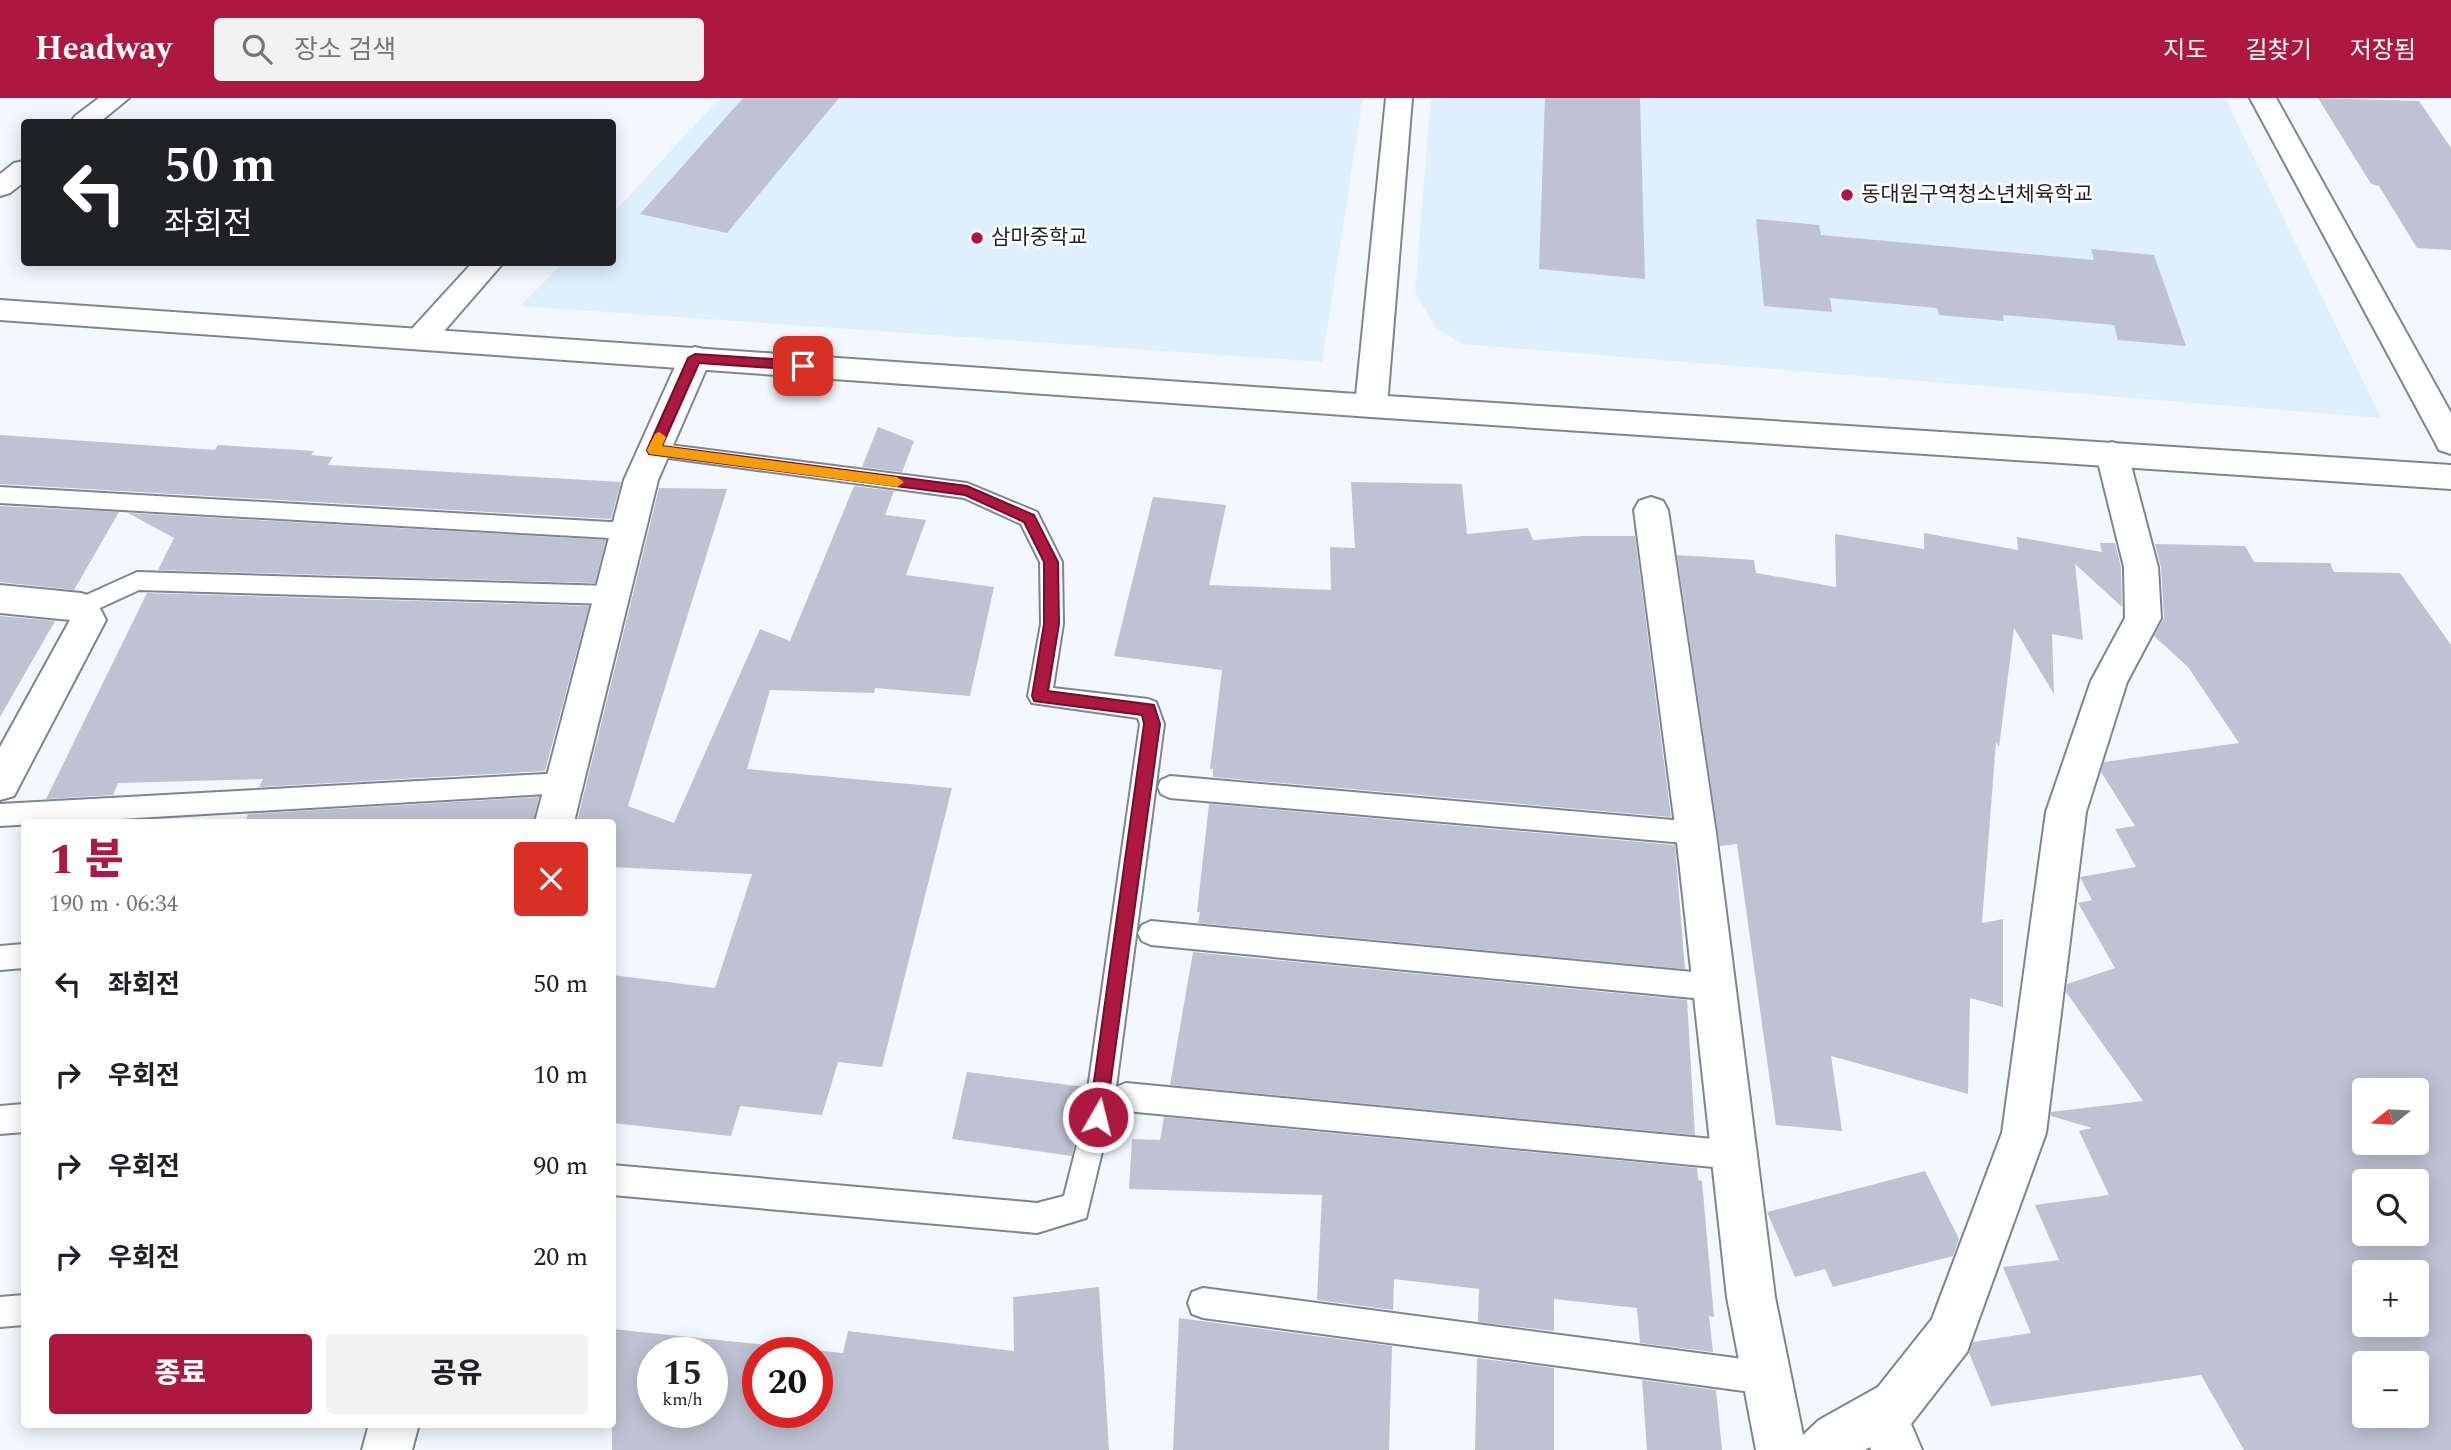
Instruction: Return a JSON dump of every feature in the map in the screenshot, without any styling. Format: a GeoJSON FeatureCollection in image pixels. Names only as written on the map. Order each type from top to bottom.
{"type":"FeatureCollection","features":[{"type":"Feature","properties":{"kind":"street"},"geometry":{"type":"LineString","coordinates":[[88,119],[116,98]]}},
{"type":"Feature","properties":{"kind":"street"},"geometry":{"type":"LineString","coordinates":[[1371,406],[1399,98]]}},
{"type":"Feature","properties":{"kind":"street"},"geometry":{"type":"LineString","coordinates":[[2263,98],[2451,442]]}},
{"type":"Feature","properties":{"kind":"street"},"geometry":{"type":"LineString","coordinates":[[0,187],[21,171]]}},
{"type":"Feature","properties":{"kind":"street"},"geometry":{"type":"LineString","coordinates":[[421,338],[486,266]]}},
{"type":"Feature","properties":{"kind":"street"},"geometry":{"type":"LineString","coordinates":[[0,310],[1371,406],[2451,477]]}},
{"type":"Feature","properties":{"kind":"street"},"geometry":{"type":"LineString","coordinates":[[555,819],[641,480],[695,358]]}},
{"type":"Feature","properties":{"kind":"street"},"geometry":{"type":"LineString","coordinates":[[1822,1450],[1837,1438],[1888,1432],[1896,1405],[1950,1335],[2024,1133],[2066,812],[2109,681],[2143,618],[2141,567],[2112,454]]}},
{"type":"Feature","properties":{"kind":"street"},"geometry":{"type":"LineString","coordinates":[[1651,510],[1696,833],[1751,1297],[1781,1450]]}},
{"type":"Feature","properties":{"kind":"street"},"geometry":{"type":"LineString","coordinates":[[0,600],[81,607],[88,620],[0,784]]}},
{"type":"Feature","properties":{"kind":"street"},"geometry":{"type":"LineString","coordinates":[[387,1450],[393,1428]]}},
{"type":"Feature","properties":{"kind":"lane"},"geometry":{"type":"LineString","coordinates":[[616,1180],[1037,1218],[1076,1208],[1098,1117],[1152,724],[1149,709],[1040,696],[1052,624],[1051,562],[1029,519],[967,491],[654,450]]}},
{"type":"Feature","properties":{"kind":"lane"},"geometry":{"type":"LineString","coordinates":[[0,495],[627,531]]}},
{"type":"Feature","properties":{"kind":"lane"},"geometry":{"type":"LineString","coordinates":[[81,607],[137,581],[611,595]]}},
{"type":"Feature","properties":{"kind":"lane"},"geometry":{"type":"LineString","coordinates":[[0,815],[564,783]]}},
{"type":"Feature","properties":{"kind":"lane"},"geometry":{"type":"LineString","coordinates":[[1170,786],[1696,833]]}},
{"type":"Feature","properties":{"kind":"lane"},"geometry":{"type":"LineString","coordinates":[[1151,933],[1714,987]]}},
{"type":"Feature","properties":{"kind":"lane"},"geometry":{"type":"LineString","coordinates":[[0,958],[21,956]]}},
{"type":"Feature","properties":{"kind":"lane"},"geometry":{"type":"LineString","coordinates":[[1126,1097],[1734,1155]]}},
{"type":"Feature","properties":{"kind":"lane"},"geometry":{"type":"LineString","coordinates":[[0,1119],[21,1118]]}},
{"type":"Feature","properties":{"kind":"lane"},"geometry":{"type":"LineString","coordinates":[[1203,1303],[1766,1378]]}},
{"type":"Feature","properties":{"kind":"lane"},"geometry":{"type":"LineString","coordinates":[[0,1312],[21,1310]]}},
{"type":"Feature","properties":{"kind":"shaded area","name":"삼마중학교"},"geometry":{"type":"Polygon","coordinates":[[[720,98],[1363,98],[1322,362],[520,306],[560,266],[616,266],[616,210],[720,98]]]}},
{"type":"Feature","properties":{"kind":"shaded area","name":"동대원구역청소년체육학교"},"geometry":{"type":"Polygon","coordinates":[[[1431,98],[2225,98],[2381,418],[1462,344],[1435,327],[1415,292],[1431,98]]]}},
{"type":"Feature","properties":{"kind":"building"},"geometry":{"type":"Polygon","coordinates":[[[743,98],[839,98],[727,233],[640,214],[743,98]]]}},
{"type":"Feature","properties":{"kind":"building"},"geometry":{"type":"Polygon","coordinates":[[[1545,98],[1640,98],[1645,279],[1539,269],[1545,98]]]}},
{"type":"Feature","properties":{"kind":"building"},"geometry":{"type":"Polygon","coordinates":[[[2318,98],[2419,101],[2451,148],[2451,250],[2417,248],[2379,186],[2371,184],[2318,98]]]}},
{"type":"Feature","properties":{"kind":"building"},"geometry":{"type":"Polygon","coordinates":[[[1756,219],[1819,225],[1821,235],[2094,260],[2091,249],[2154,255],[2186,346],[2118,340],[2114,325],[2003,315],[2004,321],[1939,315],[1937,308],[1830,298],[1832,312],[1764,306],[1756,219]]]}},
{"type":"Feature","properties":{"kind":"building"},"geometry":{"type":"Polygon","coordinates":[[[878,427],[914,441],[902,472],[862,467],[878,427]]]}},
{"type":"Feature","properties":{"kind":"building"},"geometry":{"type":"Polygon","coordinates":[[[0,435],[215,450],[218,445],[314,451],[311,455],[333,457],[328,465],[621,482],[611,519],[0,484],[0,435]]]}},
{"type":"Feature","properties":{"kind":"building"},"geometry":{"type":"Polygon","coordinates":[[[1351,482],[1462,484],[1467,534],[1528,528],[1533,540],[1635,536],[1671,817],[1213,777],[1213,769],[1210,769],[1222,670],[1114,656],[1153,497],[1226,505],[1209,585],[1331,590],[1330,547],[1355,548],[1351,482]]]}},
{"type":"Feature","properties":{"kind":"building"},"geometry":{"type":"Polygon","coordinates":[[[854,486],[894,491],[885,515],[926,520],[906,575],[994,587],[970,696],[875,688],[874,693],[770,690],[747,769],[952,788],[882,1067],[838,1062],[822,1115],[740,1106],[731,1136],[616,1123],[616,976],[715,988],[752,874],[616,867],[616,819],[578,819],[659,488],[727,489],[628,806],[674,823],[760,629],[790,641],[854,486]]]}},
{"type":"Feature","properties":{"kind":"building"},"geometry":{"type":"Polygon","coordinates":[[[0,506],[119,512],[74,590],[0,582],[0,506]]]}},
{"type":"Feature","properties":{"kind":"building"},"geometry":{"type":"Polygon","coordinates":[[[128,513],[606,540],[595,583],[158,570],[174,538],[128,513]]]}},
{"type":"Feature","properties":{"kind":"building"},"geometry":{"type":"Polygon","coordinates":[[[1924,533],[2018,550],[2017,537],[2102,552],[2100,543],[2115,543],[2121,567],[2122,607],[2075,564],[2083,640],[2052,634],[2054,694],[2014,628],[1999,747],[1996,742],[1982,923],[2003,919],[2003,1007],[1970,998],[1968,1094],[1831,1056],[1842,1131],[1776,1125],[1737,844],[1720,846],[1677,555],[1754,560],[1756,573],[1836,587],[1835,534],[1924,549],[1924,533]]]}},
{"type":"Feature","properties":{"kind":"building"},"geometry":{"type":"Polygon","coordinates":[[[2155,544],[2245,546],[2254,562],[2330,563],[2334,572],[2400,573],[2451,645],[2451,1450],[2244,1450],[2201,1375],[1991,1406],[1969,1353],[1973,1342],[2031,1333],[2003,1267],[2059,1260],[2035,1205],[2109,1195],[2079,1131],[2092,1128],[2051,1116],[2051,1112],[2143,1101],[2066,992],[2067,984],[2115,968],[2078,903],[2092,900],[2080,877],[2136,867],[2115,829],[2135,826],[2101,772],[2104,762],[2239,743],[2188,667],[2154,636],[2164,618],[2161,567],[2155,544]]]}},
{"type":"Feature","properties":{"kind":"building"},"geometry":{"type":"Polygon","coordinates":[[[147,593],[589,606],[545,771],[259,787],[263,779],[118,783],[113,795],[46,799],[147,593]]]}},
{"type":"Feature","properties":{"kind":"building"},"geometry":{"type":"Polygon","coordinates":[[[0,616],[55,621],[0,717],[0,616]]]}},
{"type":"Feature","properties":{"kind":"building"},"geometry":{"type":"Polygon","coordinates":[[[539,797],[534,819],[246,819],[248,814],[539,797]]]}},
{"type":"Feature","properties":{"kind":"building"},"geometry":{"type":"Polygon","coordinates":[[[1209,804],[1675,845],[1685,969],[1198,923],[1209,804]]]}},
{"type":"Feature","properties":{"kind":"building"},"geometry":{"type":"Polygon","coordinates":[[[1193,952],[1687,1000],[1695,1135],[1170,1085],[1193,952]]]}},
{"type":"Feature","properties":{"kind":"building"},"geometry":{"type":"Polygon","coordinates":[[[967,1072],[1085,1087],[1072,1156],[952,1139],[967,1072]]]}},
{"type":"Feature","properties":{"kind":"building"},"geometry":{"type":"Polygon","coordinates":[[[1164,1117],[1697,1168],[1698,1180],[1702,1181],[1714,1317],[1709,1316],[1713,1352],[1640,1343],[1637,1308],[1554,1299],[1554,1331],[1478,1322],[1479,1289],[1394,1279],[1393,1310],[1317,1300],[1322,1195],[1129,1189],[1132,1139],[1160,1140],[1164,1117]]]}},
{"type":"Feature","properties":{"kind":"building"},"geometry":{"type":"Polygon","coordinates":[[[1925,1171],[1959,1239],[1953,1256],[1833,1287],[1825,1269],[1795,1277],[1767,1212],[1925,1171]]]}},
{"type":"Feature","properties":{"kind":"building"},"geometry":{"type":"Polygon","coordinates":[[[1099,1287],[1109,1450],[612,1450],[612,1428],[616,1428],[616,1329],[689,1337],[637,1337],[637,1428],[728,1428],[728,1341],[742,1343],[742,1428],[833,1428],[833,1352],[843,1353],[848,1331],[1014,1351],[1013,1297],[1099,1287]]]}},
{"type":"Feature","properties":{"kind":"building"},"geometry":{"type":"Polygon","coordinates":[[[1179,1318],[1392,1346],[1389,1450],[1173,1450],[1179,1318]]]}},
{"type":"Feature","properties":{"kind":"building"},"geometry":{"type":"Polygon","coordinates":[[[1477,1358],[1554,1368],[1554,1450],[1475,1450],[1477,1358]]]}},
{"type":"Feature","properties":{"kind":"building"},"geometry":{"type":"Polygon","coordinates":[[[1642,1380],[1716,1390],[1722,1450],[1647,1450],[1642,1380]]]}},
{"type":"Feature","properties":{"kind":"slow traffic"},"geometry":{"type":"LineString","coordinates":[[659,437],[654,450],[897,482]]}},
{"type":"Feature","properties":{"kind":"place","name":"동대원구역청소년체육학교"},"geometry":{"type":"Point","coordinates":[1847,195]}},
{"type":"Feature","properties":{"kind":"place","name":"삼마중학교"},"geometry":{"type":"Point","coordinates":[977,238]}},
{"type":"Feature","properties":{"kind":"route"},"geometry":{"type":"LineString","coordinates":[[803,366],[695,358],[654,450],[967,491],[1029,519],[1051,562],[1052,624],[1040,696],[1149,709],[1152,724],[1098,1117]]}}]}
